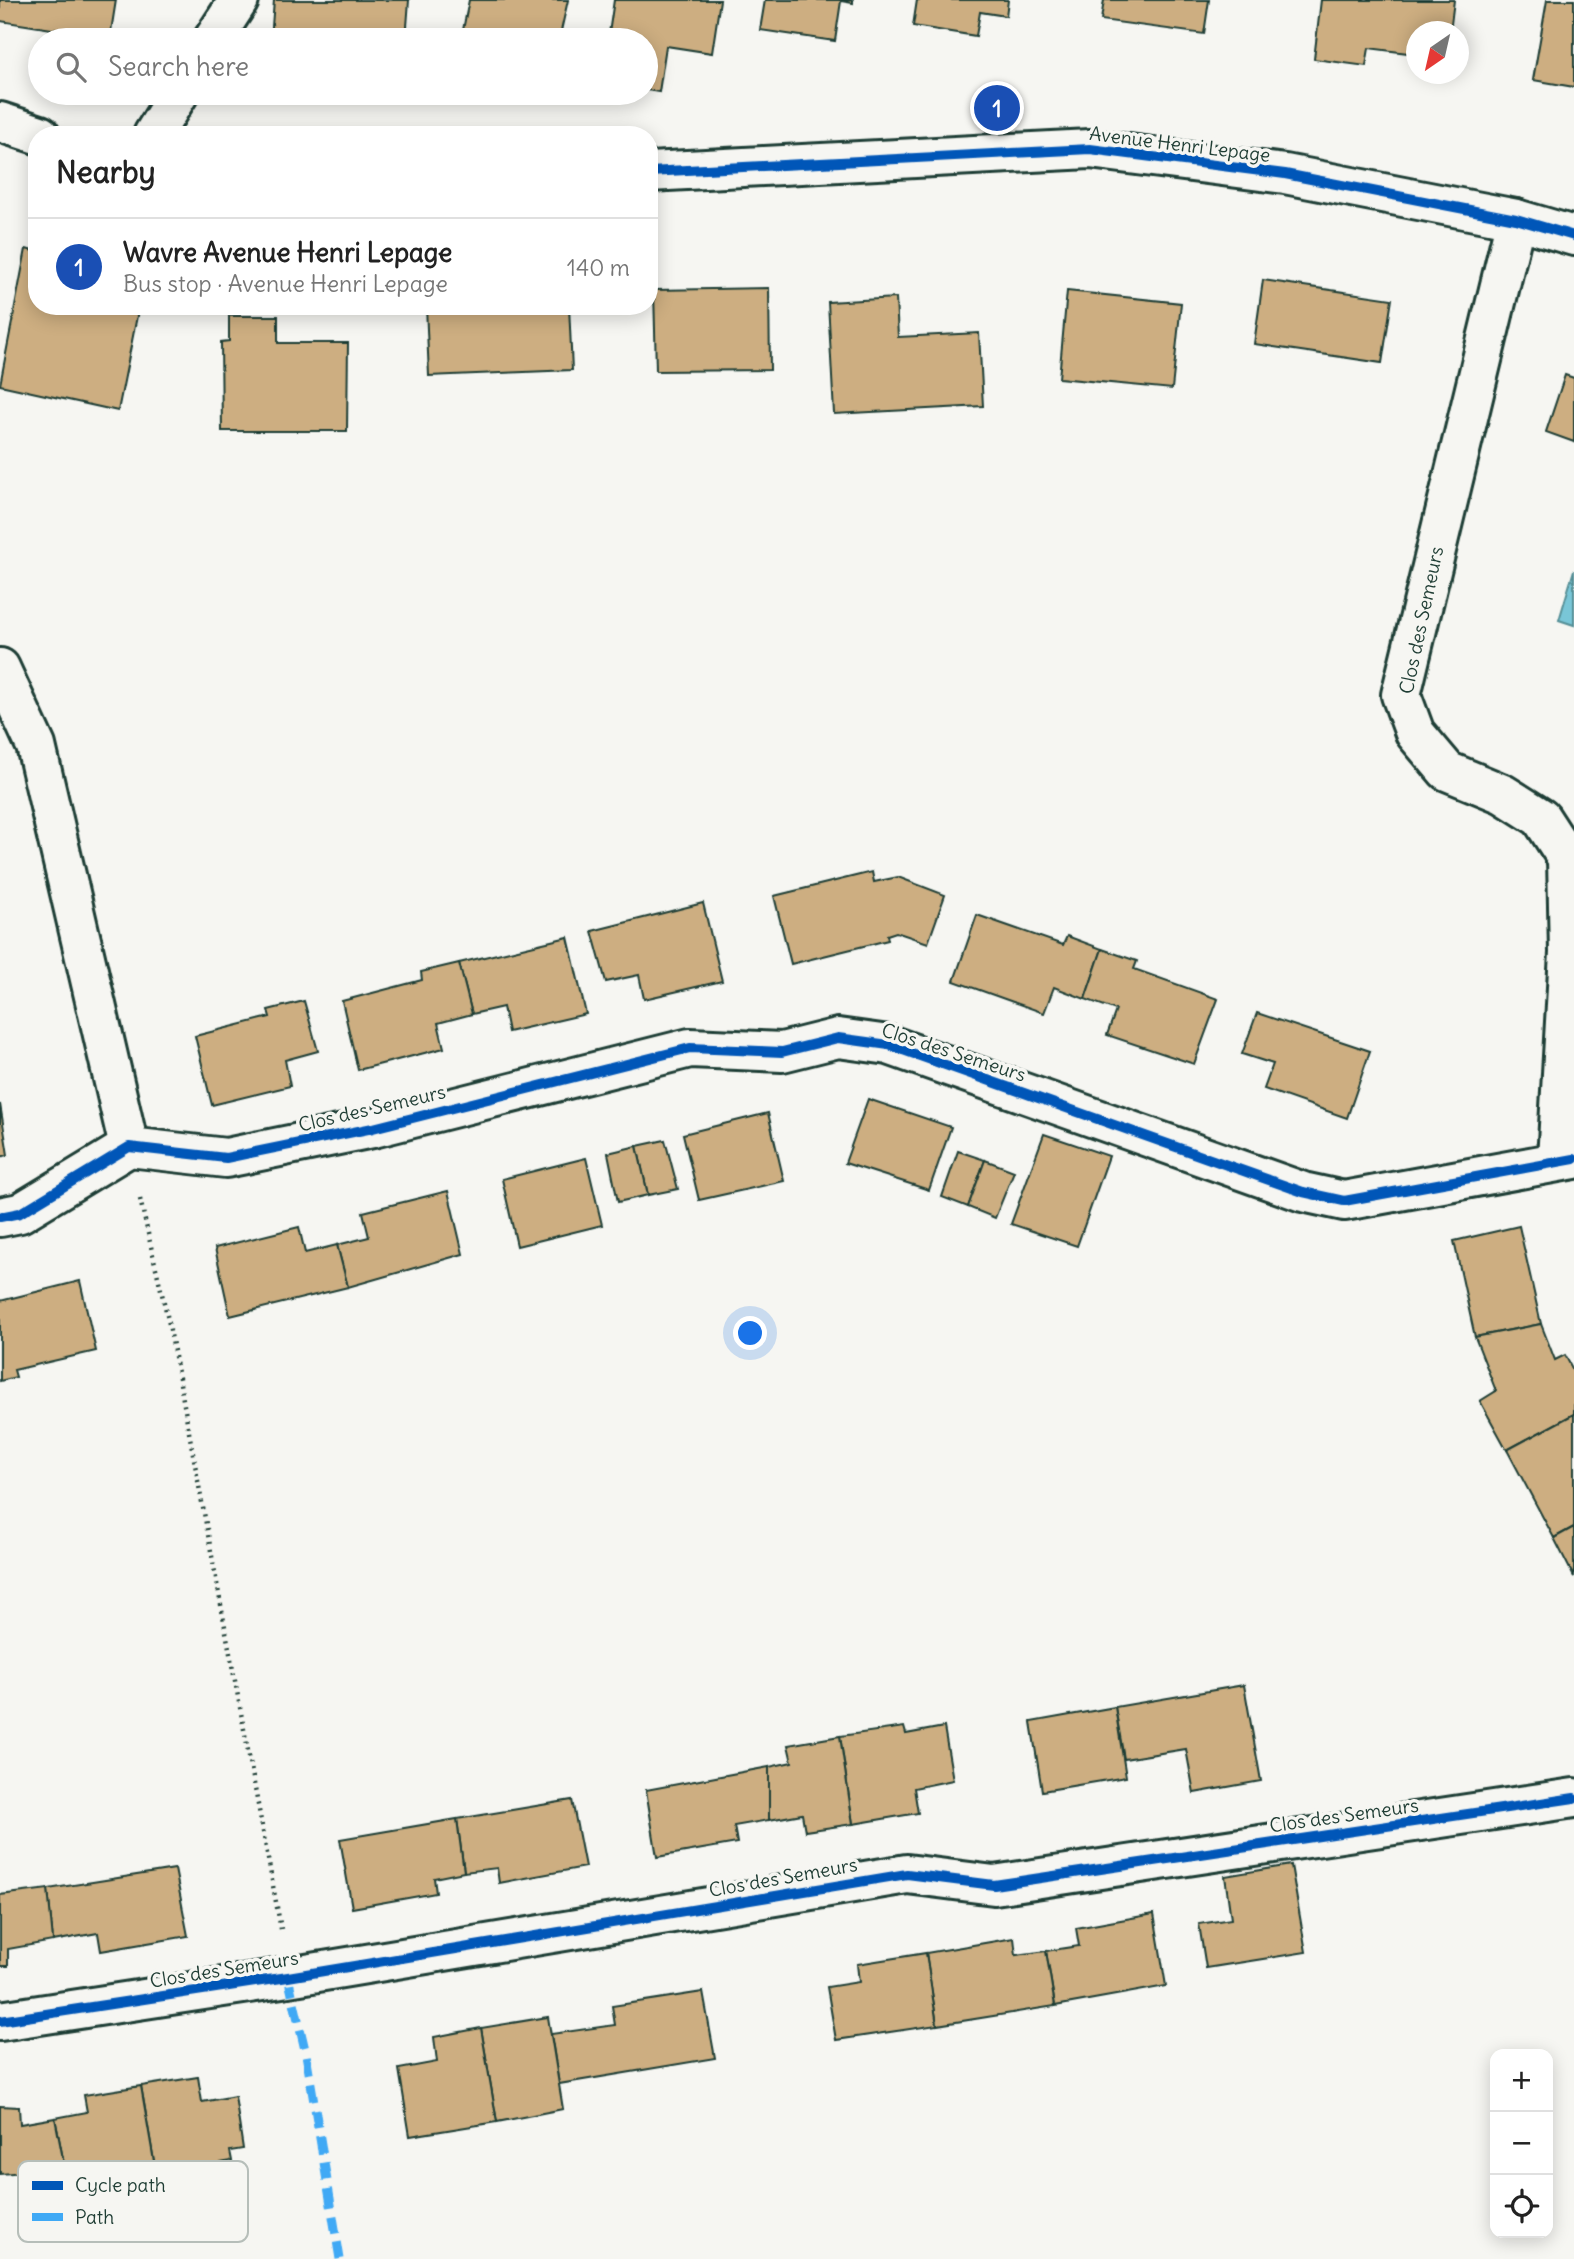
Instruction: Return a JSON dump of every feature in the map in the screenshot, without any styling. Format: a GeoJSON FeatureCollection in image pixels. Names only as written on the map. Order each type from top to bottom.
{"type":"FeatureCollection","features":[{"type":"Feature","properties":{"kind":"street"},"geometry":{"type":"LineString","coordinates":[[221,28],[239,0]]}},
{"type":"Feature","properties":{"kind":"street"},"geometry":{"type":"LineString","coordinates":[[159,126],[172,105]]}},
{"type":"Feature","properties":{"kind":"street"},"geometry":{"type":"LineString","coordinates":[[0,122],[28,131]]}},
{"type":"Feature","properties":{"kind":"street","name":"Avenue Henri Lepage"},"geometry":{"type":"LineString","coordinates":[[658,172],[1090,149],[1285,174],[1516,219],[1574,236]]}},
{"type":"Feature","properties":{"kind":"street","name":"Clos des Semeurs"},"geometry":{"type":"LineString","coordinates":[[129,1147],[226,1158],[373,1128],[690,1048],[782,1052],[838,1038],[889,1045],[1303,1192],[1344,1201],[1566,1160],[1569,953],[1567,858],[1541,818],[1503,794],[1447,771],[1415,733],[1401,695],[1516,219]]}},
{"type":"Feature","properties":{"kind":"street"},"geometry":{"type":"LineString","coordinates":[[0,668],[36,746],[129,1147],[20,1213],[0,1217]]}},
{"type":"Feature","properties":{"kind":"street","name":"Clos des Semeurs"},"geometry":{"type":"LineString","coordinates":[[0,2021],[288,1977],[908,1874],[994,1885],[1574,1798]]}},
{"type":"Feature","properties":{"kind":"path"},"geometry":{"type":"LineString","coordinates":[[129,1147],[169,1324],[199,1480],[288,1977]]}},
{"type":"Feature","properties":{"kind":"water"},"geometry":{"type":"Polygon","coordinates":[[[1574,570],[1574,625],[1559,620],[1574,570]]]}},
{"type":"Feature","properties":{"kind":"building"},"geometry":{"type":"Polygon","coordinates":[[[0,0],[116,0],[112,28],[45,28],[0,21],[0,0]]]}},
{"type":"Feature","properties":{"kind":"building"},"geometry":{"type":"Polygon","coordinates":[[[274,0],[409,0],[407,28],[272,28],[274,0]]]}},
{"type":"Feature","properties":{"kind":"building"},"geometry":{"type":"Polygon","coordinates":[[[469,0],[568,0],[562,28],[463,28],[469,0]]]}},
{"type":"Feature","properties":{"kind":"building"},"geometry":{"type":"Polygon","coordinates":[[[614,0],[720,0],[712,53],[666,46],[659,92],[658,28],[610,28],[614,0]]]}},
{"type":"Feature","properties":{"kind":"building"},"geometry":{"type":"Polygon","coordinates":[[[765,0],[853,0],[853,3],[841,1],[835,41],[760,30],[765,0]]]}},
{"type":"Feature","properties":{"kind":"building"},"geometry":{"type":"Polygon","coordinates":[[[917,0],[1008,0],[1006,16],[980,12],[976,36],[913,26],[917,0]]]}},
{"type":"Feature","properties":{"kind":"building"},"geometry":{"type":"Polygon","coordinates":[[[1104,0],[1209,0],[1204,34],[1101,20],[1104,0]]]}},
{"type":"Feature","properties":{"kind":"building"},"geometry":{"type":"Polygon","coordinates":[[[1321,0],[1454,0],[1451,21],[1406,21],[1406,53],[1369,48],[1366,66],[1314,59],[1321,0]]]}},
{"type":"Feature","properties":{"kind":"building"},"geometry":{"type":"Polygon","coordinates":[[[1547,0],[1574,0],[1574,87],[1533,80],[1547,0]]]}},
{"type":"Feature","properties":{"kind":"building"},"geometry":{"type":"Polygon","coordinates":[[[26,249],[28,315],[137,315],[118,411],[0,385],[26,249]]]}},
{"type":"Feature","properties":{"kind":"building"},"geometry":{"type":"Polygon","coordinates":[[[1263,280],[1392,299],[1382,363],[1254,344],[1263,280]]]}},
{"type":"Feature","properties":{"kind":"building"},"geometry":{"type":"Polygon","coordinates":[[[769,288],[770,370],[656,371],[655,315],[658,315],[658,290],[769,288]]]}},
{"type":"Feature","properties":{"kind":"building"},"geometry":{"type":"Polygon","coordinates":[[[1067,291],[1181,303],[1172,389],[1059,378],[1067,291]]]}},
{"type":"Feature","properties":{"kind":"building"},"geometry":{"type":"Polygon","coordinates":[[[896,298],[898,337],[979,333],[983,406],[834,414],[828,302],[896,298]]]}},
{"type":"Feature","properties":{"kind":"building"},"geometry":{"type":"Polygon","coordinates":[[[426,315],[569,315],[572,370],[429,376],[426,315]]]}},
{"type":"Feature","properties":{"kind":"building"},"geometry":{"type":"Polygon","coordinates":[[[229,316],[278,316],[278,343],[348,343],[347,431],[222,431],[221,342],[229,341],[229,316]]]}},
{"type":"Feature","properties":{"kind":"building"},"geometry":{"type":"Polygon","coordinates":[[[1565,375],[1574,378],[1574,442],[1546,432],[1565,375]]]}},
{"type":"Feature","properties":{"kind":"building"},"geometry":{"type":"Polygon","coordinates":[[[872,872],[874,882],[898,877],[945,895],[928,943],[896,932],[887,935],[888,940],[791,964],[774,896],[872,872]]]}},
{"type":"Feature","properties":{"kind":"building"},"geometry":{"type":"Polygon","coordinates":[[[703,903],[722,981],[644,999],[639,975],[606,982],[592,931],[703,903]]]}},
{"type":"Feature","properties":{"kind":"building"},"geometry":{"type":"Polygon","coordinates":[[[977,915],[1063,945],[1067,936],[1102,949],[1085,999],[1054,987],[1044,1013],[954,981],[977,915]]]}},
{"type":"Feature","properties":{"kind":"building"},"geometry":{"type":"Polygon","coordinates":[[[568,937],[586,1014],[508,1032],[503,1007],[472,1014],[459,963],[568,937]]]}},
{"type":"Feature","properties":{"kind":"building"},"geometry":{"type":"Polygon","coordinates":[[[1102,949],[1137,961],[1134,969],[1218,999],[1194,1064],[1107,1035],[1116,1010],[1085,999],[1102,949]]]}},
{"type":"Feature","properties":{"kind":"building"},"geometry":{"type":"Polygon","coordinates":[[[459,963],[472,1014],[438,1023],[444,1048],[358,1070],[342,1001],[422,980],[421,972],[459,963]]]}},
{"type":"Feature","properties":{"kind":"building"},"geometry":{"type":"Polygon","coordinates":[[[304,1001],[318,1051],[285,1060],[290,1086],[212,1105],[195,1036],[270,1017],[268,1010],[304,1001]]]}},
{"type":"Feature","properties":{"kind":"building"},"geometry":{"type":"Polygon","coordinates":[[[1257,1013],[1370,1051],[1347,1118],[1264,1089],[1273,1064],[1242,1054],[1257,1013]]]}},
{"type":"Feature","properties":{"kind":"building"},"geometry":{"type":"Polygon","coordinates":[[[868,1099],[951,1127],[929,1190],[845,1163],[868,1099]]]}},
{"type":"Feature","properties":{"kind":"building"},"geometry":{"type":"Polygon","coordinates":[[[0,1104],[8,1155],[0,1157],[0,1104]]]}},
{"type":"Feature","properties":{"kind":"building"},"geometry":{"type":"Polygon","coordinates":[[[768,1113],[784,1181],[699,1200],[683,1134],[768,1113]]]}},
{"type":"Feature","properties":{"kind":"building"},"geometry":{"type":"Polygon","coordinates":[[[1044,1134],[1109,1156],[1077,1246],[1011,1224],[1044,1134]]]}},
{"type":"Feature","properties":{"kind":"building"},"geometry":{"type":"Polygon","coordinates":[[[665,1140],[678,1189],[648,1195],[637,1146],[665,1140]]]}},
{"type":"Feature","properties":{"kind":"building"},"geometry":{"type":"Polygon","coordinates":[[[637,1146],[648,1195],[618,1202],[608,1153],[637,1146]]]}},
{"type":"Feature","properties":{"kind":"building"},"geometry":{"type":"Polygon","coordinates":[[[958,1151],[985,1160],[968,1207],[942,1197],[958,1151]]]}},
{"type":"Feature","properties":{"kind":"building"},"geometry":{"type":"Polygon","coordinates":[[[586,1158],[602,1225],[517,1246],[502,1179],[586,1158]]]}},
{"type":"Feature","properties":{"kind":"building"},"geometry":{"type":"Polygon","coordinates":[[[985,1160],[1014,1171],[995,1218],[968,1207],[985,1160]]]}},
{"type":"Feature","properties":{"kind":"building"},"geometry":{"type":"Polygon","coordinates":[[[448,1191],[463,1254],[348,1287],[337,1245],[369,1237],[363,1212],[448,1191]]]}},
{"type":"Feature","properties":{"kind":"building"},"geometry":{"type":"Polygon","coordinates":[[[1519,1226],[1541,1324],[1475,1337],[1454,1241],[1519,1226]]]}},
{"type":"Feature","properties":{"kind":"building"},"geometry":{"type":"Polygon","coordinates":[[[299,1227],[305,1253],[337,1245],[348,1287],[230,1316],[215,1248],[299,1227]]]}},
{"type":"Feature","properties":{"kind":"building"},"geometry":{"type":"Polygon","coordinates":[[[80,1281],[96,1351],[14,1370],[16,1377],[0,1381],[0,1301],[80,1281]]]}},
{"type":"Feature","properties":{"kind":"building"},"geometry":{"type":"Polygon","coordinates":[[[1541,1324],[1555,1360],[1565,1355],[1574,1372],[1574,1414],[1507,1450],[1480,1401],[1496,1391],[1475,1337],[1541,1324]]]}},
{"type":"Feature","properties":{"kind":"building"},"geometry":{"type":"Polygon","coordinates":[[[1574,1414],[1574,1527],[1554,1538],[1507,1450],[1574,1414]]]}},
{"type":"Feature","properties":{"kind":"building"},"geometry":{"type":"Polygon","coordinates":[[[1574,1527],[1574,1577],[1554,1538],[1574,1527]]]}},
{"type":"Feature","properties":{"kind":"building"},"geometry":{"type":"Polygon","coordinates":[[[1244,1685],[1261,1781],[1194,1793],[1186,1749],[1124,1759],[1115,1707],[1244,1685]]]}},
{"type":"Feature","properties":{"kind":"building"},"geometry":{"type":"Polygon","coordinates":[[[1115,1707],[1126,1777],[1042,1791],[1031,1722],[1115,1707]]]}},
{"type":"Feature","properties":{"kind":"building"},"geometry":{"type":"Polygon","coordinates":[[[904,1727],[906,1734],[944,1727],[953,1780],[914,1788],[918,1813],[853,1824],[840,1736],[904,1727]]]}},
{"type":"Feature","properties":{"kind":"building"},"geometry":{"type":"Polygon","coordinates":[[[840,1736],[853,1824],[805,1831],[802,1814],[769,1820],[769,1767],[792,1762],[788,1745],[840,1736]]]}},
{"type":"Feature","properties":{"kind":"building"},"geometry":{"type":"Polygon","coordinates":[[[769,1767],[769,1820],[734,1826],[737,1843],[657,1857],[646,1790],[769,1767]]]}},
{"type":"Feature","properties":{"kind":"building"},"geometry":{"type":"Polygon","coordinates":[[[572,1800],[585,1867],[499,1883],[497,1868],[464,1872],[457,1819],[572,1800]]]}},
{"type":"Feature","properties":{"kind":"building"},"geometry":{"type":"Polygon","coordinates":[[[457,1819],[464,1872],[434,1878],[436,1893],[352,1908],[340,1839],[457,1819]]]}},
{"type":"Feature","properties":{"kind":"building"},"geometry":{"type":"Polygon","coordinates":[[[1291,1865],[1306,1952],[1206,1968],[1199,1924],[1231,1919],[1225,1876],[1291,1865]]]}},
{"type":"Feature","properties":{"kind":"building"},"geometry":{"type":"Polygon","coordinates":[[[175,1869],[188,1936],[101,1951],[98,1933],[53,1941],[48,1889],[175,1869]]]}},
{"type":"Feature","properties":{"kind":"building"},"geometry":{"type":"Polygon","coordinates":[[[48,1889],[53,1941],[8,1949],[8,1966],[0,1966],[0,1895],[48,1889]]]}},
{"type":"Feature","properties":{"kind":"building"},"geometry":{"type":"Polygon","coordinates":[[[1154,1914],[1166,1986],[1055,2006],[1046,1951],[1079,1946],[1076,1928],[1154,1914]]]}},
{"type":"Feature","properties":{"kind":"building"},"geometry":{"type":"Polygon","coordinates":[[[1014,1938],[1016,1955],[1046,1951],[1055,2006],[937,2025],[926,1953],[1014,1938]]]}},
{"type":"Feature","properties":{"kind":"building"},"geometry":{"type":"Polygon","coordinates":[[[926,1953],[937,2025],[836,2040],[827,1987],[859,1982],[857,1964],[926,1953]]]}},
{"type":"Feature","properties":{"kind":"building"},"geometry":{"type":"Polygon","coordinates":[[[703,1992],[715,2058],[559,2084],[551,2034],[615,2025],[612,2006],[703,1992]]]}},
{"type":"Feature","properties":{"kind":"building"},"geometry":{"type":"Polygon","coordinates":[[[548,2017],[563,2109],[497,2122],[481,2028],[548,2017]]]}},
{"type":"Feature","properties":{"kind":"building"},"geometry":{"type":"Polygon","coordinates":[[[481,2028],[497,2122],[410,2136],[399,2069],[437,2062],[434,2037],[481,2028]]]}},
{"type":"Feature","properties":{"kind":"building"},"geometry":{"type":"Polygon","coordinates":[[[198,2077],[202,2102],[235,2096],[243,2149],[230,2151],[232,2161],[154,2161],[141,2086],[198,2077]]]}},
{"type":"Feature","properties":{"kind":"building"},"geometry":{"type":"Polygon","coordinates":[[[141,2086],[154,2161],[63,2161],[55,2118],[87,2112],[84,2095],[141,2086]]]}},
{"type":"Feature","properties":{"kind":"building"},"geometry":{"type":"Polygon","coordinates":[[[0,2106],[19,2107],[20,2124],[55,2118],[63,2161],[18,2161],[18,2173],[0,2174],[0,2106]]]}},
{"type":"Feature","properties":{"kind":"marked path"},"geometry":{"type":"LineString","coordinates":[[288,1977],[306,2054],[340,2259]]}},
{"type":"Feature","properties":{"kind":"cycle path"},"geometry":{"type":"LineString","coordinates":[[658,172],[1090,149],[1285,174],[1516,219],[1574,236]]}},
{"type":"Feature","properties":{"kind":"cycle path"},"geometry":{"type":"LineString","coordinates":[[0,1217],[20,1213],[129,1147],[226,1158],[373,1128],[690,1048],[782,1052],[838,1038],[889,1045],[1303,1192],[1344,1201],[1574,1159]]}},
{"type":"Feature","properties":{"kind":"cycle path"},"geometry":{"type":"LineString","coordinates":[[0,2021],[288,1977],[907,1874],[994,1885],[1574,1798]]}},
{"type":"Feature","properties":{"kind":"place","name":"Wavre Avenue Henri Lepage"},"geometry":{"type":"Point","coordinates":[997,108]}}]}
